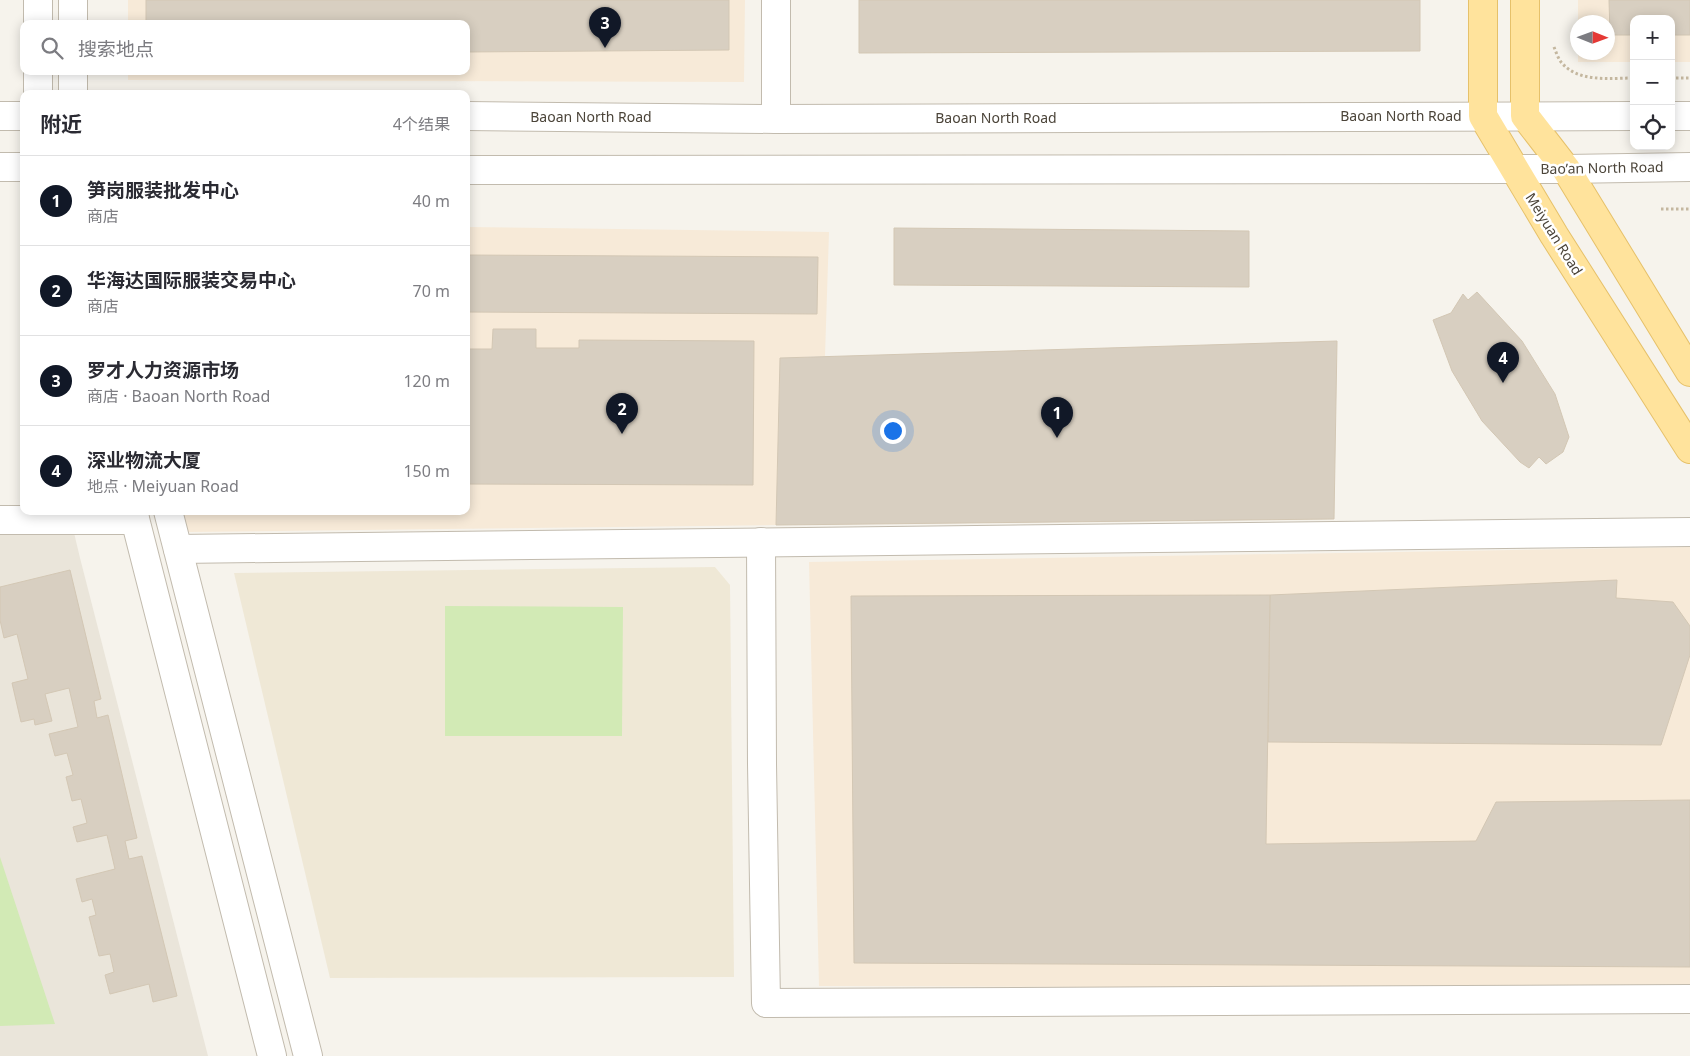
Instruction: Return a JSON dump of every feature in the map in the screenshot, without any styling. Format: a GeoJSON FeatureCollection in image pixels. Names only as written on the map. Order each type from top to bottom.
{"type":"FeatureCollection","features":[{"type":"Feature","properties":{"kind":"main road","name":"Meiyuan Road"},"geometry":{"type":"LineString","coordinates":[[1483,0],[1483,116],[1554,235],[1690,449]]}},
{"type":"Feature","properties":{"kind":"main road"},"geometry":{"type":"LineString","coordinates":[[1525,0],[1525,116],[1566,169],[1690,372]]}},
{"type":"Feature","properties":{"kind":"street"},"geometry":{"type":"LineString","coordinates":[[38,0],[38,20]]}},
{"type":"Feature","properties":{"kind":"street"},"geometry":{"type":"LineString","coordinates":[[73,0],[73,20]]}},
{"type":"Feature","properties":{"kind":"street"},"geometry":{"type":"LineString","coordinates":[[776,0],[776,119]]}},
{"type":"Feature","properties":{"kind":"street"},"geometry":{"type":"LineString","coordinates":[[38,75],[38,90]]}},
{"type":"Feature","properties":{"kind":"street"},"geometry":{"type":"LineString","coordinates":[[73,75],[73,90]]}},
{"type":"Feature","properties":{"kind":"street"},"geometry":{"type":"LineString","coordinates":[[0,116],[20,116]]}},
{"type":"Feature","properties":{"kind":"street","name":"Baoan North Road"},"geometry":{"type":"LineString","coordinates":[[470,116],[776,119],[1630,116]]}},
{"type":"Feature","properties":{"kind":"street"},"geometry":{"type":"LineString","coordinates":[[1675,116],[1690,116]]}},
{"type":"Feature","properties":{"kind":"street"},"geometry":{"type":"LineString","coordinates":[[0,167],[20,167]]}},
{"type":"Feature","properties":{"kind":"street","name":"Bao’an North Road"},"geometry":{"type":"LineString","coordinates":[[1513,168],[1690,167]]}},
{"type":"Feature","properties":{"kind":"street"},"geometry":{"type":"LineString","coordinates":[[470,170],[1513,168]]}},
{"type":"Feature","properties":{"kind":"street"},"geometry":{"type":"LineString","coordinates":[[169,515],[308,1056]]}},
{"type":"Feature","properties":{"kind":"street"},"geometry":{"type":"LineString","coordinates":[[0,520],[134,516],[272,1056]]}},
{"type":"Feature","properties":{"kind":"street"},"geometry":{"type":"LineString","coordinates":[[178,548],[1690,532]]}},
{"type":"Feature","properties":{"kind":"street"},"geometry":{"type":"LineString","coordinates":[[761,542],[766,1003],[1690,999]]}},
{"type":"Feature","properties":{"kind":"path"},"geometry":{"type":"LineString","coordinates":[[1554,46],[1561,62],[1575,73],[1596,78],[1630,78]]}},
{"type":"Feature","properties":{"kind":"path"},"geometry":{"type":"LineString","coordinates":[[1675,78],[1690,78]]}},
{"type":"Feature","properties":{"kind":"path"},"geometry":{"type":"LineString","coordinates":[[1661,210],[1690,209]]}},
{"type":"Feature","properties":{"kind":"shaded area"},"geometry":{"type":"Polygon","coordinates":[[[128,0],[745,0],[744,82],[128,80],[128,75],[470,75],[470,20],[128,20],[128,0]]]}},
{"type":"Feature","properties":{"kind":"shaded area"},"geometry":{"type":"Polygon","coordinates":[[[1578,0],[1690,0],[1690,62],[1675,62],[1675,15],[1630,15],[1630,62],[1578,62],[1578,60],[1615,60],[1615,15],[1578,15],[1578,0]]]}},
{"type":"Feature","properties":{"kind":"shaded area"},"geometry":{"type":"Polygon","coordinates":[[[470,227],[829,232],[825,356],[780,358],[776,525],[185,532],[183,515],[470,515],[470,227]]]}},
{"type":"Feature","properties":{"kind":"shaded area"},"geometry":{"type":"Polygon","coordinates":[[[0,520],[71,520],[208,1056],[0,1056],[0,520]]]}},
{"type":"Feature","properties":{"kind":"shaded area"},"geometry":{"type":"Polygon","coordinates":[[[1690,547],[1690,989],[819,986],[809,562],[1690,547]]]}},
{"type":"Feature","properties":{"kind":"shaded area"},"geometry":{"type":"Polygon","coordinates":[[[715,567],[730,585],[734,977],[330,978],[234,573],[715,567]]]}},
{"type":"Feature","properties":{"kind":"green space"},"geometry":{"type":"Polygon","coordinates":[[[445,606],[623,607],[622,736],[445,736],[445,606]]]}},
{"type":"Feature","properties":{"kind":"green space"},"geometry":{"type":"Polygon","coordinates":[[[0,857],[55,1024],[0,1026],[0,857]]]}},
{"type":"Feature","properties":{"kind":"building"},"geometry":{"type":"Polygon","coordinates":[[[146,0],[729,0],[729,50],[470,52],[470,20],[146,20],[146,0]]]}},
{"type":"Feature","properties":{"kind":"building"},"geometry":{"type":"Polygon","coordinates":[[[859,0],[1420,0],[1420,51],[859,53],[859,0]]]}},
{"type":"Feature","properties":{"kind":"building"},"geometry":{"type":"Polygon","coordinates":[[[1609,0],[1690,0],[1690,35],[1675,35],[1675,15],[1630,15],[1630,35],[1615,35],[1615,15],[1609,15],[1609,0]]]}},
{"type":"Feature","properties":{"kind":"building"},"geometry":{"type":"Polygon","coordinates":[[[894,228],[1249,231],[1249,287],[894,285],[894,228]]]}},
{"type":"Feature","properties":{"kind":"building"},"geometry":{"type":"Polygon","coordinates":[[[470,255],[818,257],[817,314],[470,312],[470,255]]]}},
{"type":"Feature","properties":{"kind":"building"},"geometry":{"type":"Polygon","coordinates":[[[1477,292],[1522,341],[1555,394],[1569,437],[1563,452],[1546,464],[1539,457],[1529,468],[1520,462],[1482,421],[1452,371],[1433,320],[1451,313],[1463,294],[1468,300],[1477,292]]]}},
{"type":"Feature","properties":{"kind":"building"},"geometry":{"type":"Polygon","coordinates":[[[493,329],[536,329],[536,348],[579,348],[579,340],[754,341],[753,485],[470,484],[470,349],[492,349],[493,329]]]}},
{"type":"Feature","properties":{"kind":"building"},"geometry":{"type":"Polygon","coordinates":[[[1337,341],[1334,519],[776,525],[780,358],[1337,341]]]}},
{"type":"Feature","properties":{"kind":"building"},"geometry":{"type":"Polygon","coordinates":[[[70,570],[101,699],[94,701],[97,718],[108,715],[137,838],[125,841],[129,859],[142,856],[177,996],[153,1002],[149,984],[110,994],[105,975],[114,972],[110,954],[99,956],[89,917],[96,915],[92,899],[82,902],[76,879],[115,869],[107,835],[77,842],[73,827],[87,823],[81,799],[72,801],[66,777],[73,775],[67,753],[55,756],[49,734],[78,727],[69,688],[45,694],[52,721],[35,725],[34,719],[21,722],[12,683],[28,679],[17,634],[4,638],[0,620],[0,587],[70,570]]]}},
{"type":"Feature","properties":{"kind":"building"},"geometry":{"type":"Polygon","coordinates":[[[1617,580],[1616,598],[1673,602],[1690,626],[1690,655],[1661,745],[1268,742],[1270,595],[1617,580]]]}},
{"type":"Feature","properties":{"kind":"building"},"geometry":{"type":"Polygon","coordinates":[[[1270,595],[1266,844],[1476,841],[1496,802],[1690,800],[1690,967],[854,963],[851,596],[1270,595]]]}},
{"type":"Feature","properties":{"kind":"place","name":"罗才人力资源市场"},"geometry":{"type":"Point","coordinates":[605,48]}},
{"type":"Feature","properties":{"kind":"place","name":"深业物流大厦"},"geometry":{"type":"Point","coordinates":[1503,383]}},
{"type":"Feature","properties":{"kind":"place","name":"华海达国际服装交易中心"},"geometry":{"type":"Point","coordinates":[622,434]}},
{"type":"Feature","properties":{"kind":"place","name":"笋岗服装批发中心"},"geometry":{"type":"Point","coordinates":[1057,438]}}]}
